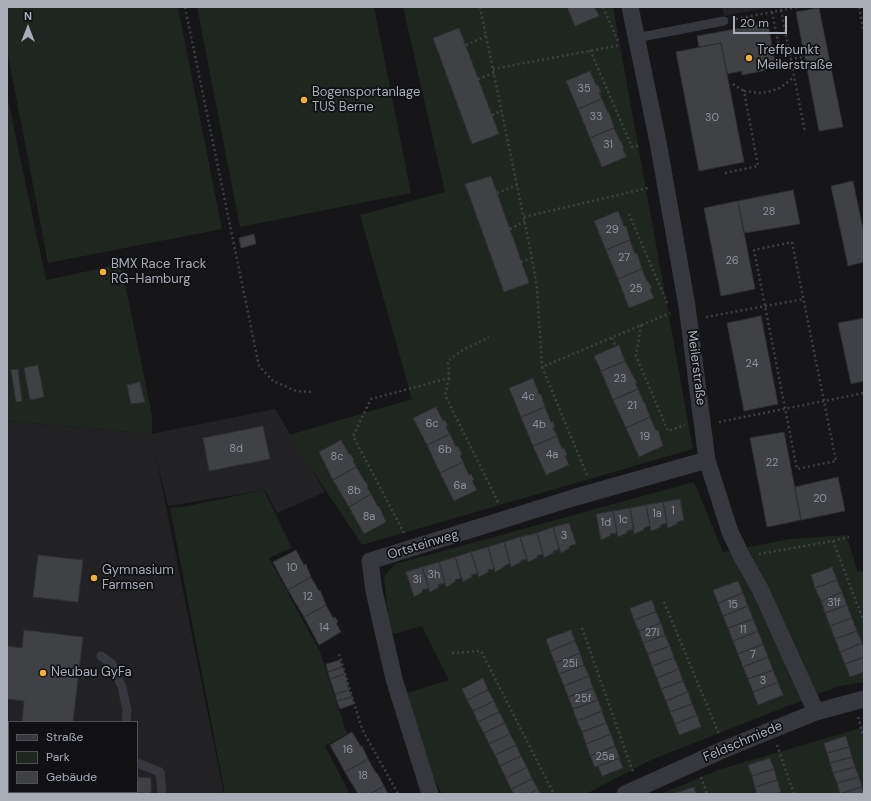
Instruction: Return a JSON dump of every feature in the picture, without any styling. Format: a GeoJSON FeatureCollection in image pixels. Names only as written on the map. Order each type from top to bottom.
{"type":"FeatureCollection","features":[{"type":"Feature","properties":{"kind":"street","name":"Meilerstraße"},"geometry":{"type":"LineString","coordinates":[[630,7],[658,142],[688,313],[707,460],[730,532],[742,557],[760,588],[816,712]]}},
{"type":"Feature","properties":{"kind":"street","name":"Ortsteinweg"},"geometry":{"type":"LineString","coordinates":[[430,794],[394,679],[374,591],[370,561],[594,492],[707,460]]}},
{"type":"Feature","properties":{"kind":"street","name":"Feldschmiede"},"geometry":{"type":"LineString","coordinates":[[631,791],[725,749],[816,712],[864,699]]}},
{"type":"Feature","properties":{"kind":"lane"},"geometry":{"type":"LineString","coordinates":[[637,40],[724,21]]}},
{"type":"Feature","properties":{"kind":"lane"},"geometry":{"type":"LineString","coordinates":[[101,656],[112,664],[122,687],[127,710],[126,721]]}},
{"type":"Feature","properties":{"kind":"lane"},"geometry":{"type":"LineString","coordinates":[[138,763],[160,772],[162,794]]}},
{"type":"Feature","properties":{"kind":"path"},"geometry":{"type":"LineString","coordinates":[[185,7],[259,366],[273,382],[296,391],[312,392]]}},
{"type":"Feature","properties":{"kind":"path"},"geometry":{"type":"LineString","coordinates":[[480,7],[532,258],[537,288],[542,367],[594,492]]}},
{"type":"Feature","properties":{"kind":"path"},"geometry":{"type":"LineString","coordinates":[[603,7],[620,45]]}},
{"type":"Feature","properties":{"kind":"path"},"geometry":{"type":"LineString","coordinates":[[724,21],[798,7]]}},
{"type":"Feature","properties":{"kind":"path"},"geometry":{"type":"LineString","coordinates":[[859,7],[864,33]]}},
{"type":"Feature","properties":{"kind":"path"},"geometry":{"type":"LineString","coordinates":[[781,10],[805,132]]}},
{"type":"Feature","properties":{"kind":"path"},"geometry":{"type":"LineString","coordinates":[[772,12],[779,46]]}},
{"type":"Feature","properties":{"kind":"path"},"geometry":{"type":"LineString","coordinates":[[466,45],[486,36]]}},
{"type":"Feature","properties":{"kind":"path"},"geometry":{"type":"LineString","coordinates":[[493,69],[620,45],[637,40]]}},
{"type":"Feature","properties":{"kind":"path"},"geometry":{"type":"LineString","coordinates":[[772,47],[787,45]]}},
{"type":"Feature","properties":{"kind":"path"},"geometry":{"type":"LineString","coordinates":[[590,50],[632,147],[658,142]]}},
{"type":"Feature","properties":{"kind":"path"},"geometry":{"type":"LineString","coordinates":[[790,59],[805,57]]}},
{"type":"Feature","properties":{"kind":"path"},"geometry":{"type":"LineString","coordinates":[[478,79],[494,73]]}},
{"type":"Feature","properties":{"kind":"path"},"geometry":{"type":"LineString","coordinates":[[733,84],[744,91],[762,93],[780,88],[794,77]]}},
{"type":"Feature","properties":{"kind":"path"},"geometry":{"type":"LineString","coordinates":[[725,173],[758,166],[744,91]]}},
{"type":"Feature","properties":{"kind":"path"},"geometry":{"type":"LineString","coordinates":[[492,115],[501,112]]}},
{"type":"Feature","properties":{"kind":"path"},"geometry":{"type":"LineString","coordinates":[[524,217],[665,184]]}},
{"type":"Feature","properties":{"kind":"path"},"geometry":{"type":"LineString","coordinates":[[497,193],[517,185]]}},
{"type":"Feature","properties":{"kind":"path"},"geometry":{"type":"LineString","coordinates":[[629,214],[671,313]]}},
{"type":"Feature","properties":{"kind":"path"},"geometry":{"type":"LineString","coordinates":[[510,229],[525,221]]}},
{"type":"Feature","properties":{"kind":"path"},"geometry":{"type":"LineString","coordinates":[[792,242],[804,298],[836,461],[798,469],[754,250],[792,242]]}},
{"type":"Feature","properties":{"kind":"path"},"geometry":{"type":"LineString","coordinates":[[521,262],[532,258]]}},
{"type":"Feature","properties":{"kind":"path"},"geometry":{"type":"LineString","coordinates":[[542,367],[671,313],[688,313],[765,306],[804,298]]}},
{"type":"Feature","properties":{"kind":"path"},"geometry":{"type":"LineString","coordinates":[[641,326],[636,356],[668,431],[702,422],[864,393]]}},
{"type":"Feature","properties":{"kind":"path"},"geometry":{"type":"LineString","coordinates":[[489,337],[462,351],[448,362],[449,378],[444,395],[506,519]]}},
{"type":"Feature","properties":{"kind":"path"},"geometry":{"type":"LineString","coordinates":[[612,338],[616,347]]}},
{"type":"Feature","properties":{"kind":"path"},"geometry":{"type":"LineString","coordinates":[[412,548],[353,436],[371,399],[449,378]]}},
{"type":"Feature","properties":{"kind":"path"},"geometry":{"type":"LineString","coordinates":[[742,557],[849,537]]}},
{"type":"Feature","properties":{"kind":"path"},"geometry":{"type":"LineString","coordinates":[[833,541],[864,622]]}},
{"type":"Feature","properties":{"kind":"path"},"geometry":{"type":"LineString","coordinates":[[664,602],[725,749]]}},
{"type":"Feature","properties":{"kind":"path"},"geometry":{"type":"LineString","coordinates":[[582,628],[631,791]]}},
{"type":"Feature","properties":{"kind":"path"},"geometry":{"type":"LineString","coordinates":[[452,653],[481,651],[554,794]]}},
{"type":"Feature","properties":{"kind":"path"},"geometry":{"type":"LineString","coordinates":[[339,654],[362,729],[398,794]]}},
{"type":"Feature","properties":{"kind":"path"},"geometry":{"type":"LineString","coordinates":[[859,722],[864,721]]}},
{"type":"Feature","properties":{"kind":"path"},"geometry":{"type":"LineString","coordinates":[[772,730],[794,794]]}},
{"type":"Feature","properties":{"kind":"shaded area"},"geometry":{"type":"Polygon","coordinates":[[[722,7],[772,7],[724,16],[722,7]]]}},
{"type":"Feature","properties":{"kind":"shaded area","name":"Gymnasium Farmsen"},"geometry":{"type":"Polygon","coordinates":[[[275,409],[325,492],[277,513],[265,490],[168,506],[156,457],[224,794],[7,794],[7,421],[151,434],[275,409]]]}},
{"type":"Feature","properties":{"kind":"green space"},"geometry":{"type":"Polygon","coordinates":[[[7,7],[178,7],[222,229],[48,263],[7,50],[7,7]]]}},
{"type":"Feature","properties":{"kind":"green space","name":"Bogensportanlage TUS Berne"},"geometry":{"type":"Polygon","coordinates":[[[197,7],[374,7],[411,193],[240,227],[197,7]]]}},
{"type":"Feature","properties":{"kind":"green space"},"geometry":{"type":"Polygon","coordinates":[[[403,7],[613,7],[693,449],[362,545],[289,435],[412,399],[360,215],[445,192],[403,7]]]}},
{"type":"Feature","properties":{"kind":"green space","name":"BMX Race Track RG-Hamburg"},"geometry":{"type":"Polygon","coordinates":[[[7,95],[46,280],[121,264],[152,415],[152,434],[7,421],[7,95]]]}},
{"type":"Feature","properties":{"kind":"green space"},"geometry":{"type":"Polygon","coordinates":[[[694,482],[723,552],[790,539],[846,535],[858,572],[864,571],[864,682],[836,687],[651,760],[586,794],[442,794],[391,698],[449,680],[422,626],[390,635],[384,576],[395,564],[694,482]]]}},
{"type":"Feature","properties":{"kind":"green space"},"geometry":{"type":"Polygon","coordinates":[[[264,490],[292,548],[269,558],[320,652],[347,734],[325,746],[350,794],[225,794],[170,508],[188,506],[264,490]]]}},
{"type":"Feature","properties":{"kind":"green space"},"geometry":{"type":"Polygon","coordinates":[[[864,727],[864,794],[661,794],[718,770],[864,727]]]}},
{"type":"Feature","properties":{"kind":"building"},"geometry":{"type":"Polygon","coordinates":[[[567,7],[597,7],[595,8],[599,16],[575,26],[567,7]]]}},
{"type":"Feature","properties":{"kind":"building"},"geometry":{"type":"Polygon","coordinates":[[[819,8],[843,127],[819,131],[796,12],[819,8]]]}},
{"type":"Feature","properties":{"kind":"building","name":"Treffpunkt Meilerstraße"},"geometry":{"type":"Polygon","coordinates":[[[768,23],[776,68],[742,75],[742,71],[727,74],[721,43],[699,47],[697,36],[768,23]]]}},
{"type":"Feature","properties":{"kind":"building"},"geometry":{"type":"Polygon","coordinates":[[[459,28],[499,134],[472,144],[433,38],[459,28]]]}},
{"type":"Feature","properties":{"kind":"building"},"geometry":{"type":"Polygon","coordinates":[[[721,43],[744,162],[699,171],[676,52],[721,43]]]}},
{"type":"Feature","properties":{"kind":"building"},"geometry":{"type":"Polygon","coordinates":[[[590,71],[601,92],[599,93],[602,99],[578,109],[566,81],[590,71]]]}},
{"type":"Feature","properties":{"kind":"building"},"geometry":{"type":"Polygon","coordinates":[[[602,99],[608,113],[609,112],[614,128],[590,138],[578,109],[602,99]]]}},
{"type":"Feature","properties":{"kind":"building"},"geometry":{"type":"Polygon","coordinates":[[[614,128],[624,148],[626,157],[602,167],[590,138],[614,128]]]}},
{"type":"Feature","properties":{"kind":"building"},"geometry":{"type":"Polygon","coordinates":[[[491,176],[529,283],[504,292],[465,184],[491,176]]]}},
{"type":"Feature","properties":{"kind":"building"},"geometry":{"type":"Polygon","coordinates":[[[853,181],[864,234],[864,262],[848,266],[831,186],[853,181]]]}},
{"type":"Feature","properties":{"kind":"building"},"geometry":{"type":"Polygon","coordinates":[[[793,190],[800,224],[744,233],[738,201],[793,190]]]}},
{"type":"Feature","properties":{"kind":"building"},"geometry":{"type":"Polygon","coordinates":[[[738,201],[755,289],[721,296],[704,208],[738,201]]]}},
{"type":"Feature","properties":{"kind":"building"},"geometry":{"type":"Polygon","coordinates":[[[618,211],[624,226],[626,226],[630,240],[606,250],[594,221],[618,211]]]}},
{"type":"Feature","properties":{"kind":"building"},"geometry":{"type":"Polygon","coordinates":[[[254,234],[256,244],[241,248],[239,238],[254,234]]]}},
{"type":"Feature","properties":{"kind":"building"},"geometry":{"type":"Polygon","coordinates":[[[630,240],[635,254],[637,253],[642,269],[618,279],[606,250],[630,240]]]}},
{"type":"Feature","properties":{"kind":"building"},"geometry":{"type":"Polygon","coordinates":[[[642,269],[647,282],[648,281],[652,288],[650,289],[654,298],[629,308],[618,279],[642,269]]]}},
{"type":"Feature","properties":{"kind":"building"},"geometry":{"type":"Polygon","coordinates":[[[761,316],[778,404],[744,411],[727,323],[761,316]]]}},
{"type":"Feature","properties":{"kind":"building"},"geometry":{"type":"Polygon","coordinates":[[[864,318],[864,381],[851,384],[838,323],[864,318]]]}},
{"type":"Feature","properties":{"kind":"building"},"geometry":{"type":"Polygon","coordinates":[[[619,345],[625,361],[601,371],[594,356],[619,345]]]}},
{"type":"Feature","properties":{"kind":"building"},"geometry":{"type":"Polygon","coordinates":[[[625,361],[637,383],[635,383],[638,389],[613,400],[601,371],[625,361]]]}},
{"type":"Feature","properties":{"kind":"building"},"geometry":{"type":"Polygon","coordinates":[[[38,365],[44,397],[30,400],[24,368],[38,365]]]}},
{"type":"Feature","properties":{"kind":"building"},"geometry":{"type":"Polygon","coordinates":[[[18,369],[22,401],[16,402],[11,370],[18,369]]]}},
{"type":"Feature","properties":{"kind":"building"},"geometry":{"type":"Polygon","coordinates":[[[533,378],[539,394],[541,394],[545,407],[521,417],[509,388],[533,378]]]}},
{"type":"Feature","properties":{"kind":"building"},"geometry":{"type":"Polygon","coordinates":[[[140,382],[145,402],[131,404],[127,385],[140,382]]]}},
{"type":"Feature","properties":{"kind":"building"},"geometry":{"type":"Polygon","coordinates":[[[638,389],[650,417],[626,428],[613,400],[638,389]]]}},
{"type":"Feature","properties":{"kind":"building"},"geometry":{"type":"Polygon","coordinates":[[[436,407],[443,421],[445,420],[448,426],[446,427],[450,434],[427,445],[413,418],[436,407]]]}},
{"type":"Feature","properties":{"kind":"building"},"geometry":{"type":"Polygon","coordinates":[[[545,407],[551,422],[553,422],[555,427],[553,428],[557,436],[533,446],[521,417],[545,407]]]}},
{"type":"Feature","properties":{"kind":"building"},"geometry":{"type":"Polygon","coordinates":[[[650,417],[656,431],[658,430],[663,446],[639,457],[626,428],[650,417]]]}},
{"type":"Feature","properties":{"kind":"building"},"geometry":{"type":"Polygon","coordinates":[[[263,426],[270,459],[209,471],[203,438],[263,426]]]}},
{"type":"Feature","properties":{"kind":"building"},"geometry":{"type":"Polygon","coordinates":[[[784,432],[801,520],[767,527],[750,438],[784,432]]]}},
{"type":"Feature","properties":{"kind":"building"},"geometry":{"type":"Polygon","coordinates":[[[450,434],[456,447],[458,446],[462,454],[460,455],[463,462],[440,473],[427,445],[450,434]]]}},
{"type":"Feature","properties":{"kind":"building"},"geometry":{"type":"Polygon","coordinates":[[[557,436],[562,449],[564,448],[567,455],[565,456],[569,465],[546,475],[533,446],[557,436]]]}},
{"type":"Feature","properties":{"kind":"building"},"geometry":{"type":"Polygon","coordinates":[[[341,440],[354,460],[353,461],[356,467],[333,480],[319,452],[341,440]]]}},
{"type":"Feature","properties":{"kind":"building"},"geometry":{"type":"Polygon","coordinates":[[[463,462],[469,475],[471,474],[474,480],[472,481],[477,490],[454,501],[440,473],[463,462]]]}},
{"type":"Feature","properties":{"kind":"building"},"geometry":{"type":"Polygon","coordinates":[[[356,467],[368,486],[367,487],[371,494],[349,507],[333,480],[356,467]]]}},
{"type":"Feature","properties":{"kind":"building"},"geometry":{"type":"Polygon","coordinates":[[[838,477],[845,511],[801,520],[795,487],[838,477]]]}},
{"type":"Feature","properties":{"kind":"building"},"geometry":{"type":"Polygon","coordinates":[[[371,494],[378,507],[379,506],[386,522],[364,534],[349,507],[371,494]]]}},
{"type":"Feature","properties":{"kind":"building"},"geometry":{"type":"Polygon","coordinates":[[[680,499],[684,520],[677,522],[677,524],[668,528],[663,502],[680,499]]]}},
{"type":"Feature","properties":{"kind":"building"},"geometry":{"type":"Polygon","coordinates":[[[663,502],[667,523],[660,525],[661,527],[651,531],[646,505],[663,502]]]}},
{"type":"Feature","properties":{"kind":"building"},"geometry":{"type":"Polygon","coordinates":[[[646,505],[650,526],[634,534],[630,508],[646,505]]]}},
{"type":"Feature","properties":{"kind":"building"},"geometry":{"type":"Polygon","coordinates":[[[630,508],[634,529],[627,531],[627,533],[618,537],[613,511],[630,508]]]}},
{"type":"Feature","properties":{"kind":"building"},"geometry":{"type":"Polygon","coordinates":[[[613,511],[617,533],[610,534],[610,536],[601,540],[596,514],[613,511]]]}},
{"type":"Feature","properties":{"kind":"building"},"geometry":{"type":"Polygon","coordinates":[[[569,523],[576,544],[569,546],[570,548],[561,553],[553,527],[569,523]]]}},
{"type":"Feature","properties":{"kind":"building"},"geometry":{"type":"Polygon","coordinates":[[[553,527],[559,549],[553,551],[553,553],[544,558],[537,533],[553,527]]]}},
{"type":"Feature","properties":{"kind":"building"},"geometry":{"type":"Polygon","coordinates":[[[537,533],[543,554],[528,562],[520,537],[537,533]]]}},
{"type":"Feature","properties":{"kind":"building"},"geometry":{"type":"Polygon","coordinates":[[[520,537],[527,559],[520,561],[521,562],[511,567],[504,542],[520,537]]]}},
{"type":"Feature","properties":{"kind":"building"},"geometry":{"type":"Polygon","coordinates":[[[504,542],[510,563],[495,572],[488,547],[504,542]]]}},
{"type":"Feature","properties":{"kind":"building"},"geometry":{"type":"Polygon","coordinates":[[[488,547],[494,569],[488,570],[488,572],[479,577],[471,552],[488,547]]]}},
{"type":"Feature","properties":{"kind":"building"},"geometry":{"type":"Polygon","coordinates":[[[296,550],[304,565],[306,564],[311,577],[288,590],[273,562],[296,550]]]}},
{"type":"Feature","properties":{"kind":"building"},"geometry":{"type":"Polygon","coordinates":[[[471,552],[478,573],[471,575],[472,577],[463,582],[455,557],[471,552]]]}},
{"type":"Feature","properties":{"kind":"building"},"geometry":{"type":"Polygon","coordinates":[[[38,555],[83,560],[78,602],[33,597],[38,555]]]}},
{"type":"Feature","properties":{"kind":"building"},"geometry":{"type":"Polygon","coordinates":[[[455,557],[461,578],[455,580],[455,582],[446,587],[439,562],[455,557]]]}},
{"type":"Feature","properties":{"kind":"building"},"geometry":{"type":"Polygon","coordinates":[[[439,562],[445,583],[438,585],[439,587],[430,592],[422,567],[439,562]]]}},
{"type":"Feature","properties":{"kind":"building"},"geometry":{"type":"Polygon","coordinates":[[[422,567],[429,588],[422,590],[423,592],[414,597],[406,572],[422,567]]]}},
{"type":"Feature","properties":{"kind":"building"},"geometry":{"type":"Polygon","coordinates":[[[832,567],[837,580],[815,588],[811,575],[832,567]]]}},
{"type":"Feature","properties":{"kind":"building"},"geometry":{"type":"Polygon","coordinates":[[[311,577],[319,591],[320,590],[326,605],[304,617],[288,590],[311,577]]]}},
{"type":"Feature","properties":{"kind":"building"},"geometry":{"type":"Polygon","coordinates":[[[837,580],[842,592],[821,601],[815,588],[837,580]]]}},
{"type":"Feature","properties":{"kind":"building"},"geometry":{"type":"Polygon","coordinates":[[[738,581],[743,593],[718,603],[713,590],[738,581]]]}},
{"type":"Feature","properties":{"kind":"building"},"geometry":{"type":"Polygon","coordinates":[[[842,592],[847,605],[825,613],[821,601],[842,592]]]}},
{"type":"Feature","properties":{"kind":"building"},"geometry":{"type":"Polygon","coordinates":[[[743,593],[748,606],[723,616],[718,603],[743,593]]]}},
{"type":"Feature","properties":{"kind":"building"},"geometry":{"type":"Polygon","coordinates":[[[652,600],[656,612],[634,620],[630,608],[652,600]]]}},
{"type":"Feature","properties":{"kind":"building"},"geometry":{"type":"Polygon","coordinates":[[[326,605],[333,618],[335,617],[338,622],[336,623],[341,632],[319,645],[304,617],[326,605]]]}},
{"type":"Feature","properties":{"kind":"building"},"geometry":{"type":"Polygon","coordinates":[[[847,605],[852,618],[830,626],[825,613],[847,605]]]}},
{"type":"Feature","properties":{"kind":"building"},"geometry":{"type":"Polygon","coordinates":[[[748,606],[753,619],[728,628],[723,616],[748,606]]]}},
{"type":"Feature","properties":{"kind":"building"},"geometry":{"type":"Polygon","coordinates":[[[656,612],[661,623],[639,631],[634,620],[656,612]]]}},
{"type":"Feature","properties":{"kind":"building"},"geometry":{"type":"Polygon","coordinates":[[[852,618],[857,631],[835,639],[830,626],[852,618]]]}},
{"type":"Feature","properties":{"kind":"building"},"geometry":{"type":"Polygon","coordinates":[[[753,619],[758,631],[733,641],[728,628],[753,619]]]}},
{"type":"Feature","properties":{"kind":"building"},"geometry":{"type":"Polygon","coordinates":[[[661,623],[665,635],[643,643],[639,631],[661,623]]]}},
{"type":"Feature","properties":{"kind":"building","name":"Neubau GyFa"},"geometry":{"type":"Polygon","coordinates":[[[24,630],[83,637],[73,721],[22,721],[24,701],[7,699],[7,646],[22,648],[24,630]]]}},
{"type":"Feature","properties":{"kind":"building"},"geometry":{"type":"Polygon","coordinates":[[[571,630],[575,641],[550,651],[546,639],[571,630]]]}},
{"type":"Feature","properties":{"kind":"building"},"geometry":{"type":"Polygon","coordinates":[[[758,631],[763,644],[738,654],[733,641],[758,631]]]}},
{"type":"Feature","properties":{"kind":"building"},"geometry":{"type":"Polygon","coordinates":[[[857,631],[862,643],[840,652],[835,639],[857,631]]]}},
{"type":"Feature","properties":{"kind":"building"},"geometry":{"type":"Polygon","coordinates":[[[665,635],[670,646],[648,654],[643,643],[665,635]]]}},
{"type":"Feature","properties":{"kind":"building"},"geometry":{"type":"Polygon","coordinates":[[[575,641],[580,653],[555,663],[550,651],[575,641]]]}},
{"type":"Feature","properties":{"kind":"building"},"geometry":{"type":"Polygon","coordinates":[[[862,643],[864,657],[845,664],[840,652],[862,643]]]}},
{"type":"Feature","properties":{"kind":"building"},"geometry":{"type":"Polygon","coordinates":[[[763,644],[768,657],[743,667],[738,654],[763,644]]]}},
{"type":"Feature","properties":{"kind":"building"},"geometry":{"type":"Polygon","coordinates":[[[670,646],[674,658],[652,666],[648,654],[670,646]]]}},
{"type":"Feature","properties":{"kind":"building"},"geometry":{"type":"Polygon","coordinates":[[[580,653],[584,665],[559,674],[555,663],[580,653]]]}},
{"type":"Feature","properties":{"kind":"building"},"geometry":{"type":"Polygon","coordinates":[[[768,657],[773,670],[748,679],[743,667],[768,657]]]}},
{"type":"Feature","properties":{"kind":"building"},"geometry":{"type":"Polygon","coordinates":[[[864,657],[864,672],[850,677],[845,664],[864,657]]]}},
{"type":"Feature","properties":{"kind":"building"},"geometry":{"type":"Polygon","coordinates":[[[674,658],[679,669],[657,678],[652,666],[674,658]]]}},
{"type":"Feature","properties":{"kind":"building"},"geometry":{"type":"Polygon","coordinates":[[[340,660],[342,667],[328,672],[326,664],[340,660]]]}},
{"type":"Feature","properties":{"kind":"building"},"geometry":{"type":"Polygon","coordinates":[[[584,665],[589,676],[564,686],[559,674],[584,665]]]}},
{"type":"Feature","properties":{"kind":"building"},"geometry":{"type":"Polygon","coordinates":[[[342,667],[345,674],[330,679],[328,672],[342,667]]]}},
{"type":"Feature","properties":{"kind":"building"},"geometry":{"type":"Polygon","coordinates":[[[679,669],[683,681],[661,689],[657,678],[679,669]]]}},
{"type":"Feature","properties":{"kind":"building"},"geometry":{"type":"Polygon","coordinates":[[[773,670],[778,682],[753,692],[748,679],[773,670]]]}},
{"type":"Feature","properties":{"kind":"building"},"geometry":{"type":"Polygon","coordinates":[[[345,674],[349,690],[335,694],[330,679],[345,674]]]}},
{"type":"Feature","properties":{"kind":"building"},"geometry":{"type":"Polygon","coordinates":[[[589,676],[593,688],[568,697],[564,686],[589,676]]]}},
{"type":"Feature","properties":{"kind":"building"},"geometry":{"type":"Polygon","coordinates":[[[483,678],[488,690],[467,700],[462,689],[483,678]]]}},
{"type":"Feature","properties":{"kind":"building"},"geometry":{"type":"Polygon","coordinates":[[[683,681],[688,692],[666,701],[661,689],[683,681]]]}},
{"type":"Feature","properties":{"kind":"building"},"geometry":{"type":"Polygon","coordinates":[[[778,682],[783,695],[758,705],[753,692],[778,682]]]}},
{"type":"Feature","properties":{"kind":"building"},"geometry":{"type":"Polygon","coordinates":[[[593,688],[598,700],[573,709],[568,697],[593,688]]]}},
{"type":"Feature","properties":{"kind":"building"},"geometry":{"type":"Polygon","coordinates":[[[349,690],[352,697],[337,701],[335,694],[349,690]]]}},
{"type":"Feature","properties":{"kind":"building"},"geometry":{"type":"Polygon","coordinates":[[[488,690],[494,701],[473,711],[467,700],[488,690]]]}},
{"type":"Feature","properties":{"kind":"building"},"geometry":{"type":"Polygon","coordinates":[[[688,692],[692,704],[670,712],[666,701],[688,692]]]}},
{"type":"Feature","properties":{"kind":"building"},"geometry":{"type":"Polygon","coordinates":[[[352,697],[354,704],[340,709],[337,701],[352,697]]]}},
{"type":"Feature","properties":{"kind":"building"},"geometry":{"type":"Polygon","coordinates":[[[598,700],[602,711],[577,721],[573,709],[598,700]]]}},
{"type":"Feature","properties":{"kind":"building"},"geometry":{"type":"Polygon","coordinates":[[[494,701],[499,712],[478,722],[473,711],[494,701]]]}},
{"type":"Feature","properties":{"kind":"building"},"geometry":{"type":"Polygon","coordinates":[[[692,704],[697,715],[675,724],[670,712],[692,704]]]}},
{"type":"Feature","properties":{"kind":"building"},"geometry":{"type":"Polygon","coordinates":[[[602,711],[606,723],[582,732],[577,721],[602,711]]]}},
{"type":"Feature","properties":{"kind":"building"},"geometry":{"type":"Polygon","coordinates":[[[499,712],[505,723],[484,733],[478,722],[499,712]]]}},
{"type":"Feature","properties":{"kind":"building"},"geometry":{"type":"Polygon","coordinates":[[[697,715],[701,727],[679,735],[675,724],[697,715]]]}},
{"type":"Feature","properties":{"kind":"building"},"geometry":{"type":"Polygon","coordinates":[[[505,723],[510,734],[489,744],[484,733],[505,723]]]}},
{"type":"Feature","properties":{"kind":"building"},"geometry":{"type":"Polygon","coordinates":[[[606,723],[611,734],[586,744],[582,732],[606,723]]]}},
{"type":"Feature","properties":{"kind":"building"},"geometry":{"type":"Polygon","coordinates":[[[352,732],[361,747],[362,746],[368,759],[345,772],[330,745],[352,732]]]}},
{"type":"Feature","properties":{"kind":"building"},"geometry":{"type":"Polygon","coordinates":[[[510,734],[516,745],[495,755],[489,744],[510,734]]]}},
{"type":"Feature","properties":{"kind":"building"},"geometry":{"type":"Polygon","coordinates":[[[611,734],[615,746],[590,756],[586,744],[611,734]]]}},
{"type":"Feature","properties":{"kind":"building"},"geometry":{"type":"Polygon","coordinates":[[[846,736],[849,747],[827,753],[824,743],[846,736]]]}},
{"type":"Feature","properties":{"kind":"building"},"geometry":{"type":"Polygon","coordinates":[[[516,745],[521,756],[500,766],[495,755],[516,745]]]}},
{"type":"Feature","properties":{"kind":"building"},"geometry":{"type":"Polygon","coordinates":[[[615,746],[620,758],[595,767],[590,756],[615,746]]]}},
{"type":"Feature","properties":{"kind":"building"},"geometry":{"type":"Polygon","coordinates":[[[849,747],[852,757],[830,763],[827,753],[849,747]]]}},
{"type":"Feature","properties":{"kind":"building"},"geometry":{"type":"Polygon","coordinates":[[[521,756],[527,767],[506,778],[500,766],[521,756]]]}},
{"type":"Feature","properties":{"kind":"building"},"geometry":{"type":"Polygon","coordinates":[[[852,757],[855,767],[833,773],[830,763],[852,757]]]}},
{"type":"Feature","properties":{"kind":"building"},"geometry":{"type":"Polygon","coordinates":[[[619,758],[623,768],[602,776],[598,766],[619,758]]]}},
{"type":"Feature","properties":{"kind":"building"},"geometry":{"type":"Polygon","coordinates":[[[770,758],[774,769],[752,776],[748,765],[770,758]]]}},
{"type":"Feature","properties":{"kind":"building"},"geometry":{"type":"Polygon","coordinates":[[[368,759],[384,786],[370,794],[358,794],[345,772],[368,759]]]}},
{"type":"Feature","properties":{"kind":"building"},"geometry":{"type":"Polygon","coordinates":[[[527,767],[532,779],[511,789],[506,778],[527,767]]]}},
{"type":"Feature","properties":{"kind":"building"},"geometry":{"type":"Polygon","coordinates":[[[855,767],[859,777],[837,783],[833,773],[855,767]]]}},
{"type":"Feature","properties":{"kind":"building"},"geometry":{"type":"Polygon","coordinates":[[[774,769],[777,780],[755,787],[752,776],[774,769]]]}},
{"type":"Feature","properties":{"kind":"building"},"geometry":{"type":"Polygon","coordinates":[[[138,777],[151,778],[151,794],[118,794],[138,793],[138,777]]]}},
{"type":"Feature","properties":{"kind":"building"},"geometry":{"type":"Polygon","coordinates":[[[859,777],[862,787],[840,794],[837,783],[859,777]]]}},
{"type":"Feature","properties":{"kind":"building"},"geometry":{"type":"Polygon","coordinates":[[[532,779],[538,789],[529,794],[514,794],[511,789],[532,779]]]}},
{"type":"Feature","properties":{"kind":"building"},"geometry":{"type":"Polygon","coordinates":[[[777,780],[781,792],[773,794],[757,794],[755,787],[777,780]]]}},
{"type":"Feature","properties":{"kind":"building"},"geometry":{"type":"Polygon","coordinates":[[[384,786],[388,794],[370,794],[384,786]]]}},
{"type":"Feature","properties":{"kind":"building"},"geometry":{"type":"Polygon","coordinates":[[[694,787],[696,794],[672,794],[694,787]]]}},
{"type":"Feature","properties":{"kind":"building"},"geometry":{"type":"Polygon","coordinates":[[[862,787],[864,794],[840,794],[862,787]]]}},
{"type":"Feature","properties":{"kind":"building"},"geometry":{"type":"Polygon","coordinates":[[[538,789],[540,794],[529,794],[538,789]]]}},
{"type":"Feature","properties":{"kind":"place","name":"Treffpunkt Meilerstraße"},"geometry":{"type":"Point","coordinates":[749,58]}},
{"type":"Feature","properties":{"kind":"place","name":"Bogensportanlage TUS Berne"},"geometry":{"type":"Point","coordinates":[304,100]}},
{"type":"Feature","properties":{"kind":"place","name":"BMX Race Track RG-Hamburg"},"geometry":{"type":"Point","coordinates":[103,272]}},
{"type":"Feature","properties":{"kind":"place","name":"Gymnasium Farmsen"},"geometry":{"type":"Point","coordinates":[94,578]}},
{"type":"Feature","properties":{"kind":"place","name":"Neubau GyFa"},"geometry":{"type":"Point","coordinates":[43,673]}}]}
